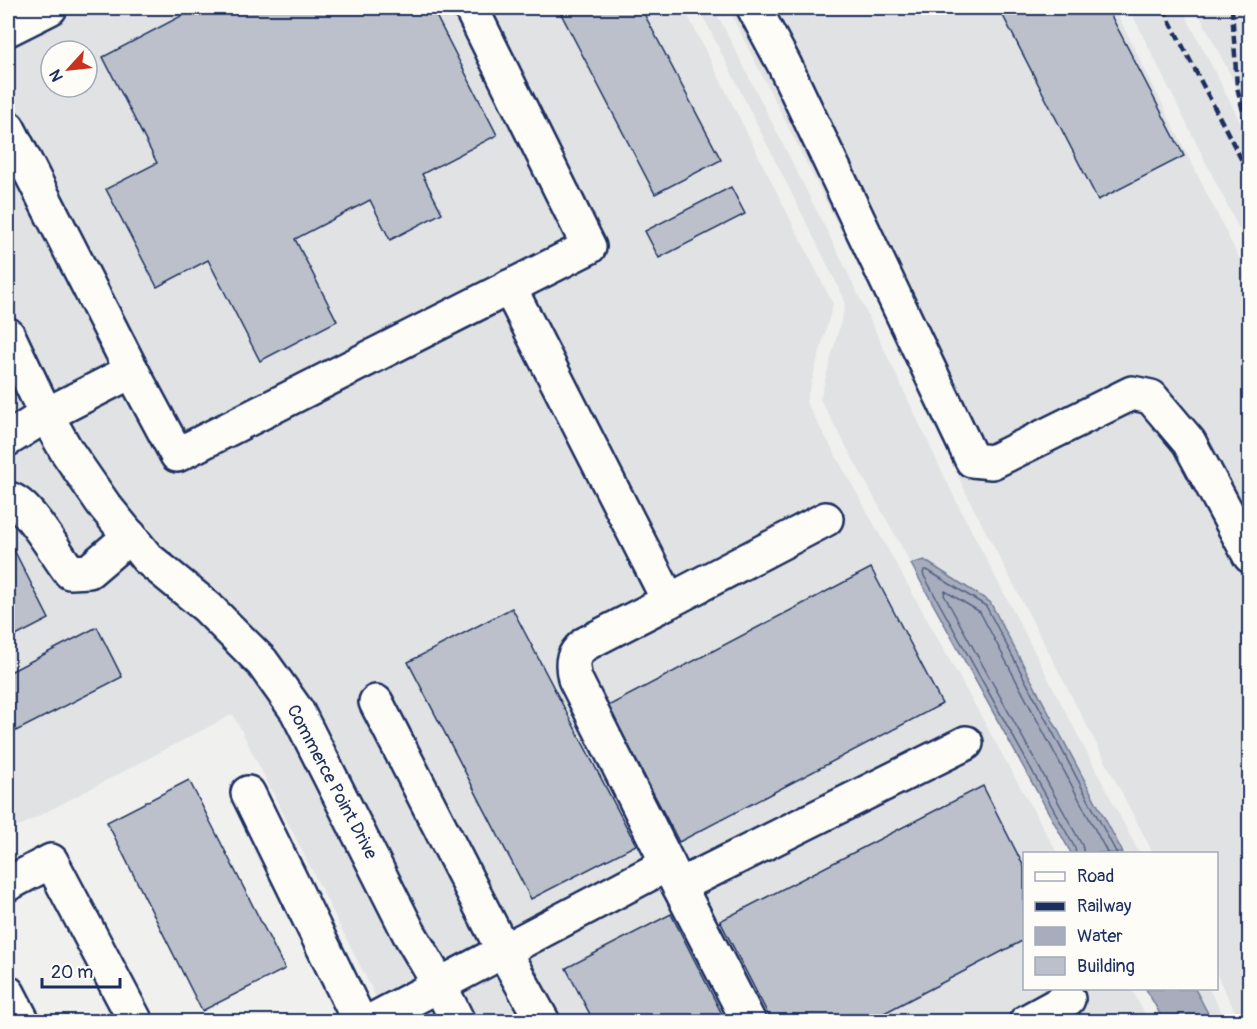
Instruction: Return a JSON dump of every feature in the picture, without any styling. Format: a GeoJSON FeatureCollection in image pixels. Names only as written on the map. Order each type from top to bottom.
{"type":"FeatureCollection","features":[{"type":"Feature","properties":{"kind":"street"},"geometry":{"type":"LineString","coordinates":[[8,29],[50,8]]}},
{"type":"Feature","properties":{"kind":"street"},"geometry":{"type":"LineString","coordinates":[[8,128],[177,455],[589,247],[471,8]]}},
{"type":"Feature","properties":{"kind":"street"},"geometry":{"type":"LineString","coordinates":[[754,8],[784,64],[972,460],[992,462],[1132,393],[1151,397],[1189,442],[1250,556]]}},
{"type":"Feature","properties":{"kind":"street"},"geometry":{"type":"LineString","coordinates":[[509,287],[669,601]]}},
{"type":"Feature","properties":{"kind":"street","name":"Commerce Point Drive"},"geometry":{"type":"LineString","coordinates":[[8,336],[45,415],[66,450],[105,505],[147,558],[207,608],[262,662],[297,711],[409,933],[458,1022]]}},
{"type":"Feature","properties":{"kind":"street"},"geometry":{"type":"LineString","coordinates":[[8,439],[45,415],[132,371]]}},
{"type":"Feature","properties":{"kind":"street"},"geometry":{"type":"LineString","coordinates":[[8,499],[14,499],[28,511],[70,572],[89,571],[130,537]]}},
{"type":"Feature","properties":{"kind":"street"},"geometry":{"type":"LineString","coordinates":[[749,1022],[575,679],[572,666],[574,653],[585,644],[826,519]]}},
{"type":"Feature","properties":{"kind":"street"},"geometry":{"type":"LineString","coordinates":[[376,702],[503,950],[543,1022]]}},
{"type":"Feature","properties":{"kind":"street"},"geometry":{"type":"LineString","coordinates":[[369,1022],[503,950],[966,743]]}},
{"type":"Feature","properties":{"kind":"street"},"geometry":{"type":"LineString","coordinates":[[248,793],[360,1022]]}},
{"type":"Feature","properties":{"kind":"street"},"geometry":{"type":"LineString","coordinates":[[8,884],[51,861],[135,1022]]}},
{"type":"Feature","properties":{"kind":"street"},"geometry":{"type":"LineString","coordinates":[[1026,1022],[1068,999]]}},
{"type":"Feature","properties":{"kind":"shaded area"},"geometry":{"type":"Polygon","coordinates":[[[8,8],[684,8],[833,304],[806,402],[1056,852],[1023,852],[1023,990],[1132,990],[1149,1021],[388,1021],[233,714],[8,832],[8,8]]]}},
{"type":"Feature","properties":{"kind":"shaded area"},"geometry":{"type":"Polygon","coordinates":[[[699,8],[714,8],[842,261],[957,503],[1138,852],[1122,852],[990,602],[924,560],[911,564],[820,399],[845,306],[844,298],[699,8]]]}},
{"type":"Feature","properties":{"kind":"shaded area"},"geometry":{"type":"Polygon","coordinates":[[[728,8],[1114,8],[1249,278],[1249,1021],[1240,1021],[1218,977],[1218,852],[1152,852],[968,497],[853,255],[728,8]]]}},
{"type":"Feature","properties":{"kind":"shaded area"},"geometry":{"type":"Polygon","coordinates":[[[1129,8],[1182,8],[1249,139],[1249,249],[1129,8]]]}},
{"type":"Feature","properties":{"kind":"shaded area"},"geometry":{"type":"Polygon","coordinates":[[[1196,8],[1249,8],[1249,111],[1196,8]]]}},
{"type":"Feature","properties":{"kind":"shaded area"},"geometry":{"type":"Polygon","coordinates":[[[1196,990],[1210,990],[1226,1021],[1212,1021],[1196,990]]]}},
{"type":"Feature","properties":{"kind":"water"},"geometry":{"type":"Polygon","coordinates":[[[924,560],[990,602],[1122,852],[1070,852],[911,564],[924,560]]]}},
{"type":"Feature","properties":{"kind":"water"},"geometry":{"type":"Polygon","coordinates":[[[1147,990],[1196,990],[1212,1021],[1164,1021],[1147,990]]]}},
{"type":"Feature","properties":{"kind":"building"},"geometry":{"type":"Polygon","coordinates":[[[182,8],[432,8],[497,135],[422,174],[442,213],[390,240],[370,200],[295,239],[337,321],[260,361],[208,260],[157,287],[106,189],[157,163],[103,57],[185,14],[182,8]]]}},
{"type":"Feature","properties":{"kind":"building"},"geometry":{"type":"Polygon","coordinates":[[[558,8],[641,8],[721,160],[655,194],[558,8]]]}},
{"type":"Feature","properties":{"kind":"building"},"geometry":{"type":"Polygon","coordinates":[[[999,8],[1107,8],[1184,156],[1098,200],[999,8]]]}},
{"type":"Feature","properties":{"kind":"building"},"geometry":{"type":"Polygon","coordinates":[[[731,187],[745,214],[659,258],[645,231],[731,187]]]}},
{"type":"Feature","properties":{"kind":"building"},"geometry":{"type":"Polygon","coordinates":[[[8,538],[49,619],[8,640],[8,538]]]}},
{"type":"Feature","properties":{"kind":"building"},"geometry":{"type":"Polygon","coordinates":[[[871,568],[942,704],[679,842],[608,706],[871,568]]]}},
{"type":"Feature","properties":{"kind":"building"},"geometry":{"type":"Polygon","coordinates":[[[512,608],[636,845],[531,899],[408,662],[512,608]]]}},
{"type":"Feature","properties":{"kind":"building"},"geometry":{"type":"Polygon","coordinates":[[[97,627],[122,677],[14,732],[8,720],[8,673],[97,627]]]}},
{"type":"Feature","properties":{"kind":"building"},"geometry":{"type":"Polygon","coordinates":[[[189,780],[285,969],[202,1011],[107,822],[189,780]]]}},
{"type":"Feature","properties":{"kind":"building"},"geometry":{"type":"Polygon","coordinates":[[[983,786],[1023,865],[1023,941],[867,1022],[772,1022],[720,921],[983,786]]]}},
{"type":"Feature","properties":{"kind":"building"},"geometry":{"type":"Polygon","coordinates":[[[671,914],[726,1022],[594,1022],[566,968],[671,914]]]}},
{"type":"Feature","properties":{"kind":"railway"},"geometry":{"type":"LineString","coordinates":[[1163,8],[1250,176]]}},
{"type":"Feature","properties":{"kind":"railway"},"geometry":{"type":"LineString","coordinates":[[1232,8],[1237,87],[1250,139]]}}]}
